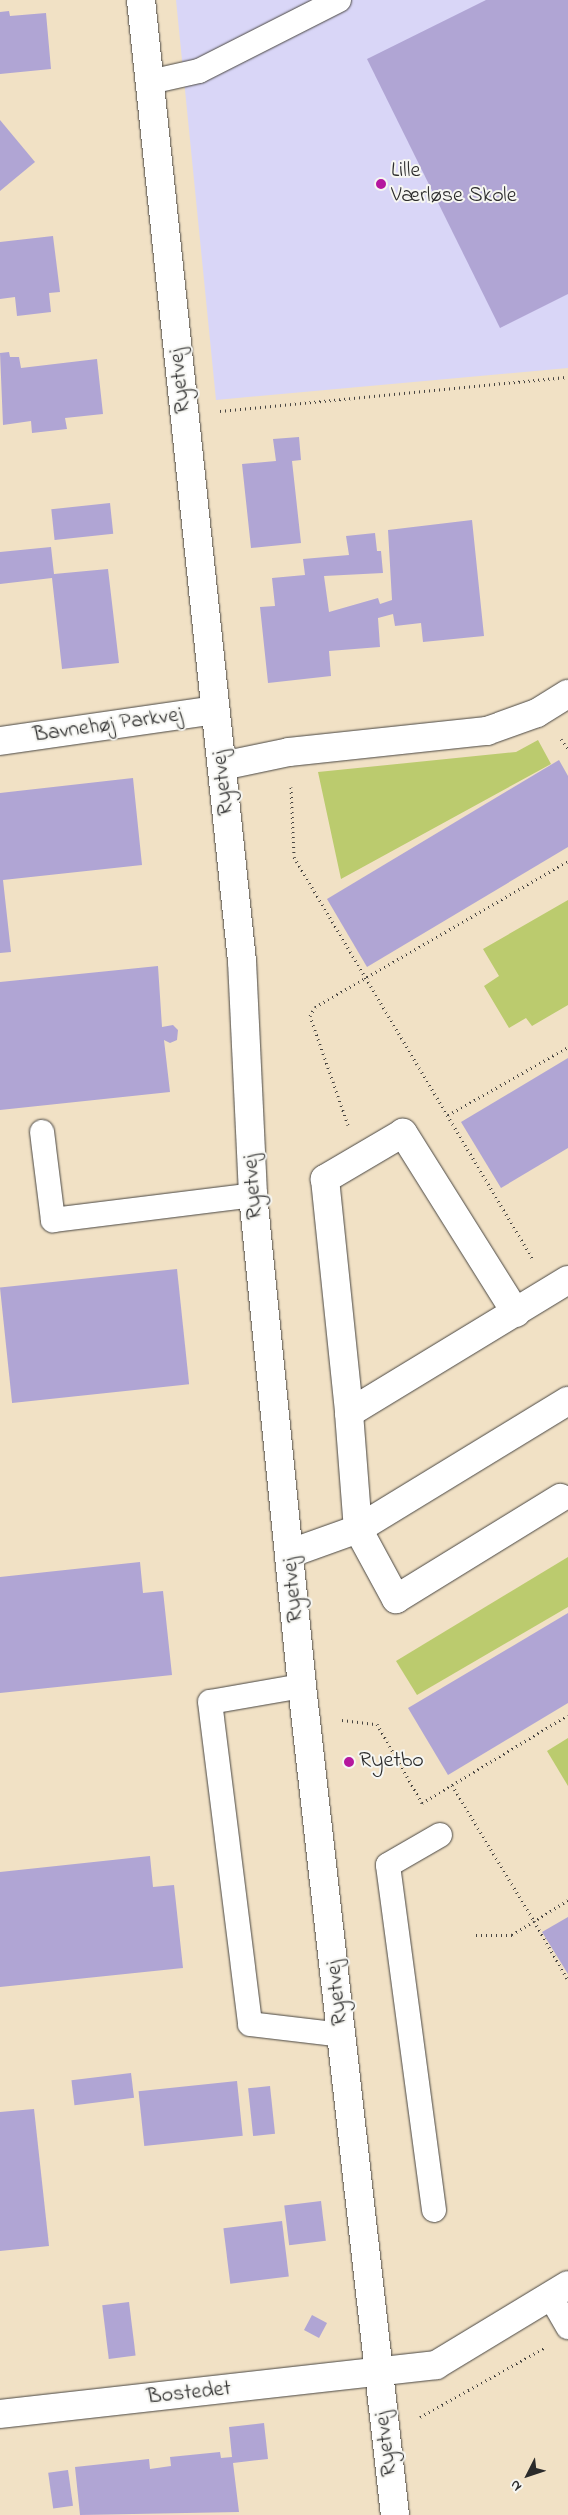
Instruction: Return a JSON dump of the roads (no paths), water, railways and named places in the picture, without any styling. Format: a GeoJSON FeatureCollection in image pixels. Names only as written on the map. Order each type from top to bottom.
{"type":"FeatureCollection","features":[{"type":"Feature","properties":{"kind":"street","name":"Ryetvej"},"geometry":{"type":"LineString","coordinates":[[141,0],[242,962],[253,1195],[291,1553],[302,1686],[395,2515]]}},
{"type":"Feature","properties":{"kind":"street"},"geometry":{"type":"LineString","coordinates":[[222,766],[289,752],[487,731],[537,713],[568,694]]}},
{"type":"Feature","properties":{"kind":"street","name":"Bavnehøj Parkvej"},"geometry":{"type":"LineString","coordinates":[[0,742],[215,710]]}},
{"type":"Feature","properties":{"kind":"street"},"geometry":{"type":"LineString","coordinates":[[516,1313],[403,1133],[325,1179],[349,1413],[358,1529],[396,1599],[560,1498]]}},
{"type":"Feature","properties":{"kind":"street"},"geometry":{"type":"LineString","coordinates":[[349,1413],[560,1286]]}},
{"type":"Feature","properties":{"kind":"street"},"geometry":{"type":"LineString","coordinates":[[291,1553],[358,1529],[568,1401]]}},
{"type":"Feature","properties":{"kind":"street"},"geometry":{"type":"LineString","coordinates":[[378,2373],[436,2365],[559,2291]]}},
{"type":"Feature","properties":{"kind":"street","name":"Bostedet"},"geometry":{"type":"LineString","coordinates":[[0,2414],[378,2373]]}},
{"type":"Feature","properties":{"kind":"lane"},"geometry":{"type":"LineString","coordinates":[[150,82],[199,71],[339,0]]}},
{"type":"Feature","properties":{"kind":"lane"},"geometry":{"type":"LineString","coordinates":[[42,1132],[53,1220],[253,1195]]}},
{"type":"Feature","properties":{"kind":"lane"},"geometry":{"type":"LineString","coordinates":[[302,1686],[210,1702],[250,2024],[342,2035]]}},
{"type":"Feature","properties":{"kind":"lane"},"geometry":{"type":"LineString","coordinates":[[434,2210],[388,1865],[440,1834]]}},
{"type":"Feature","properties":{"kind":"lane"},"geometry":{"type":"LineString","coordinates":[[559,2291],[568,2327]]}},
{"type":"Feature","properties":{"kind":"place","name":"Lille Værløse Skole"},"geometry":{"type":"Point","coordinates":[381,184]}},
{"type":"Feature","properties":{"kind":"place","name":"Ryetbo"},"geometry":{"type":"Point","coordinates":[349,1762]}}]}
